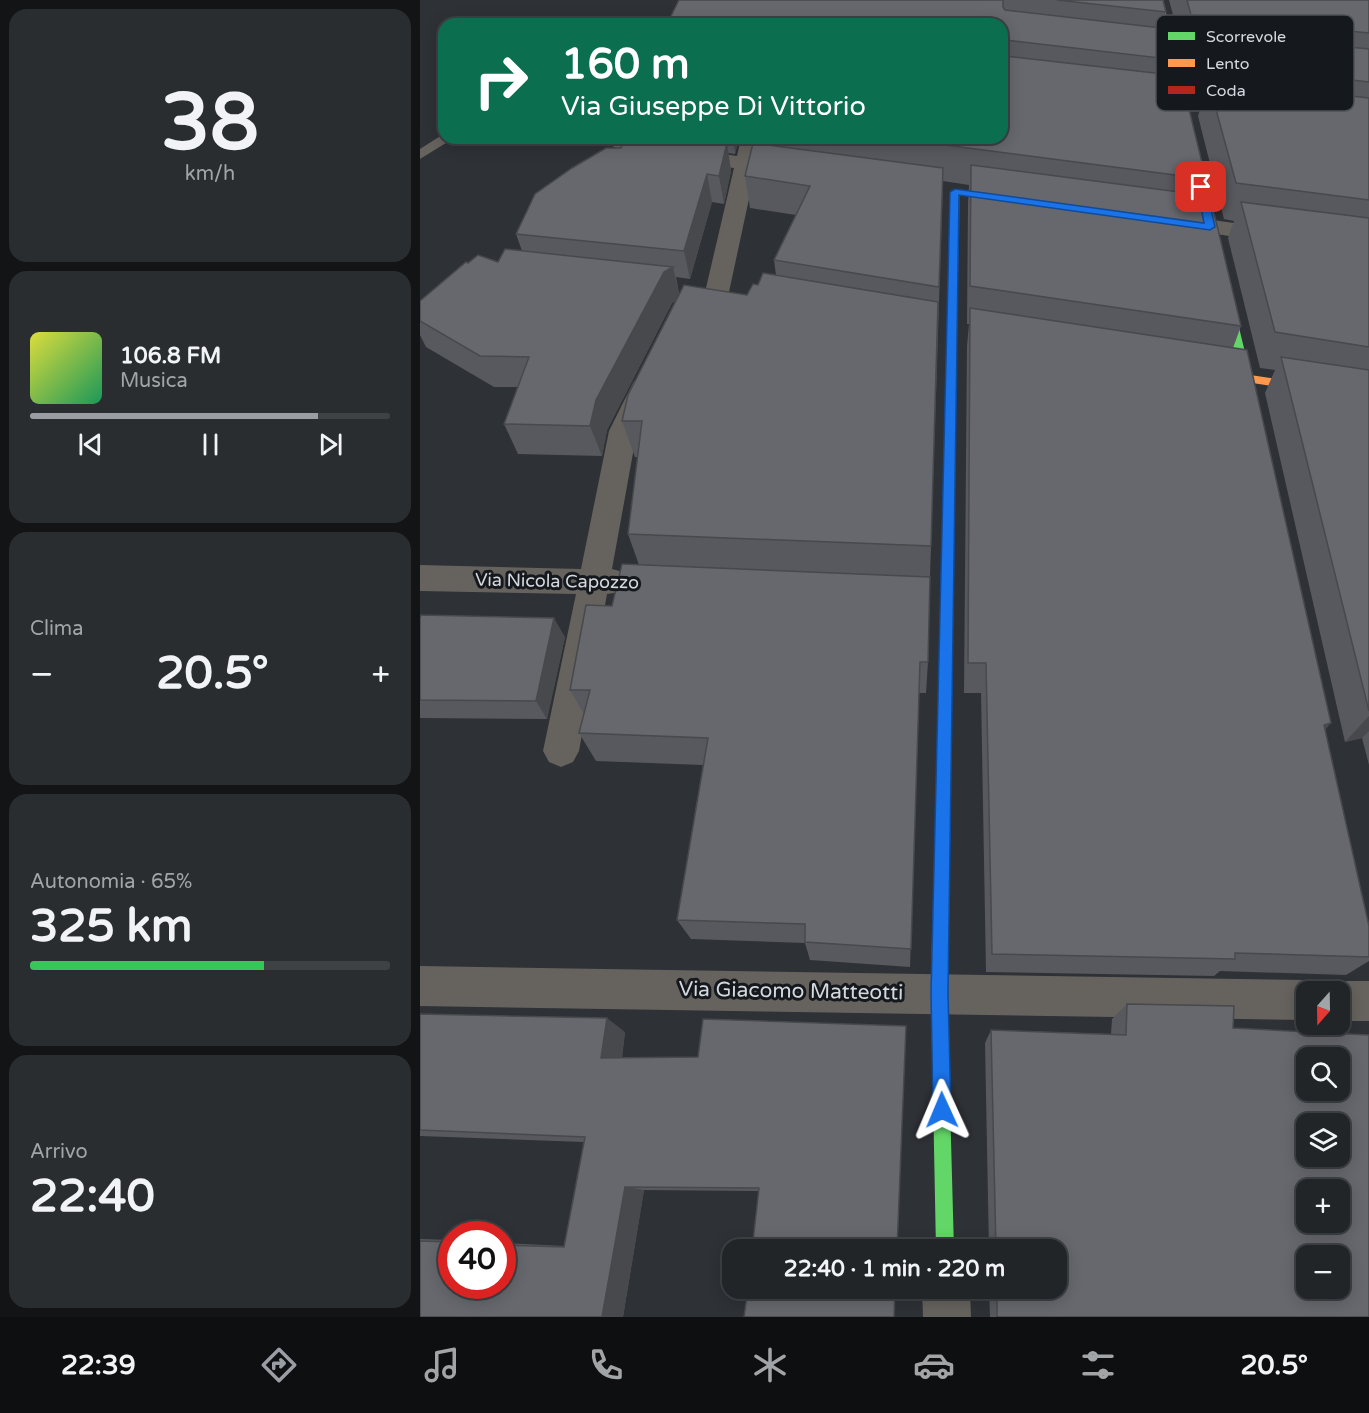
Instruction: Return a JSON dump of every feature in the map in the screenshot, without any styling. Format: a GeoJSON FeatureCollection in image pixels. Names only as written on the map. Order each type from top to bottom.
{"type":"FeatureCollection","features":[{"type":"Feature","properties":{"kind":"street"},"geometry":{"type":"LineString","coordinates":[[1160,0],[1163,15]]}},
{"type":"Feature","properties":{"kind":"street"},"geometry":{"type":"LineString","coordinates":[[1150,55],[1156,56]]}},
{"type":"Feature","properties":{"kind":"street"},"geometry":{"type":"LineString","coordinates":[[1185,111],[1215,250]]}},
{"type":"Feature","properties":{"kind":"street"},"geometry":{"type":"LineString","coordinates":[[561,752],[624,431],[683,310],[713,292],[750,144]]}},
{"type":"Feature","properties":{"kind":"street"},"geometry":{"type":"LineString","coordinates":[[637,149],[815,173]]}},
{"type":"Feature","properties":{"kind":"street"},"geometry":{"type":"LineString","coordinates":[[931,189],[978,195]]}},
{"type":"Feature","properties":{"kind":"street"},"geometry":{"type":"LineString","coordinates":[[945,1239],[939,993],[935,594],[952,332],[955,192]]}},
{"type":"Feature","properties":{"kind":"street"},"geometry":{"type":"LineString","coordinates":[[1152,219],[1301,239]]}},
{"type":"Feature","properties":{"kind":"street"},"geometry":{"type":"LineString","coordinates":[[1224,285],[1251,401]]}},
{"type":"Feature","properties":{"kind":"street"},"geometry":{"type":"LineString","coordinates":[[1199,371],[1369,397]]}},
{"type":"Feature","properties":{"kind":"street","name":"Via Nicola Capozzo"},"geometry":{"type":"LineString","coordinates":[[420,578],[642,583]]}},
{"type":"Feature","properties":{"kind":"street","name":"Via Giacomo Matteotti"},"geometry":{"type":"LineString","coordinates":[[420,986],[1296,1000]]}},
{"type":"Feature","properties":{"kind":"street"},"geometry":{"type":"LineString","coordinates":[[1350,1001],[1369,1001]]}},
{"type":"Feature","properties":{"kind":"street"},"geometry":{"type":"LineString","coordinates":[[946,1299],[946,1317]]}},
{"type":"Feature","properties":{"kind":"lane"},"geometry":{"type":"LineString","coordinates":[[420,155],[438,144]]}},
{"type":"Feature","properties":{"kind":"lane"},"geometry":{"type":"LineString","coordinates":[[618,144],[621,147],[637,149]]}},
{"type":"Feature","properties":{"kind":"building"},"geometry":{"type":"Polygon","coordinates":[[[679,0],[1003,0],[1005,10],[1156,27],[1156,58],[1008,40],[1008,18],[670,18],[679,0]]]}},
{"type":"Feature","properties":{"kind":"building"},"geometry":{"type":"Polygon","coordinates":[[[1057,0],[1163,0],[1166,12],[1057,0]]]}},
{"type":"Feature","properties":{"kind":"building"},"geometry":{"type":"Polygon","coordinates":[[[1187,0],[1369,0],[1369,33],[1354,31],[1354,15],[1191,15],[1187,0]]]}},
{"type":"Feature","properties":{"kind":"building"},"geometry":{"type":"Polygon","coordinates":[[[1354,48],[1369,49],[1369,82],[1354,80],[1354,48]]]}},
{"type":"Feature","properties":{"kind":"building"},"geometry":{"type":"Polygon","coordinates":[[[1008,56],[1156,73],[1156,111],[1189,111],[1206,179],[937,144],[1008,144],[1008,56]]]}},
{"type":"Feature","properties":{"kind":"building"},"geometry":{"type":"Polygon","coordinates":[[[1354,96],[1369,98],[1369,200],[1236,183],[1216,111],[1354,111],[1354,96]]]}},
{"type":"Feature","properties":{"kind":"building"},"geometry":{"type":"Polygon","coordinates":[[[623,144],[727,144],[719,176],[707,174],[684,251],[516,234],[535,194],[606,148],[621,148],[623,144]]]}},
{"type":"Feature","properties":{"kind":"building"},"geometry":{"type":"Polygon","coordinates":[[[753,144],[943,168],[939,287],[774,260],[810,186],[745,176],[753,144]]]}},
{"type":"Feature","properties":{"kind":"building"},"geometry":{"type":"Polygon","coordinates":[[[971,165],[1210,196],[1241,326],[970,286],[971,165]]]}},
{"type":"Feature","properties":{"kind":"building"},"geometry":{"type":"Polygon","coordinates":[[[1241,202],[1369,218],[1369,347],[1275,332],[1241,202]]]}},
{"type":"Feature","properties":{"kind":"building"},"geometry":{"type":"Polygon","coordinates":[[[505,249],[673,267],[664,272],[596,400],[590,426],[504,424],[529,357],[480,356],[420,321],[420,301],[466,262],[468,263],[478,255],[498,262],[505,249]]]}},
{"type":"Feature","properties":{"kind":"building"},"geometry":{"type":"Polygon","coordinates":[[[763,273],[938,302],[931,546],[628,534],[642,421],[622,421],[628,395],[684,285],[747,295],[753,284],[758,285],[763,273]]]}},
{"type":"Feature","properties":{"kind":"building"},"geometry":{"type":"Polygon","coordinates":[[[970,308],[1247,350],[1331,723],[1324,725],[1369,926],[1369,957],[1235,953],[1235,959],[992,954],[986,663],[968,663],[970,308]]]}},
{"type":"Feature","properties":{"kind":"building"},"geometry":{"type":"Polygon","coordinates":[[[1281,357],[1369,370],[1369,711],[1281,357]]]}},
{"type":"Feature","properties":{"kind":"building"},"geometry":{"type":"Polygon","coordinates":[[[622,564],[930,577],[928,662],[920,662],[911,949],[805,942],[805,924],[677,920],[708,738],[579,733],[590,690],[570,690],[586,605],[612,606],[622,564]]]}},
{"type":"Feature","properties":{"kind":"building"},"geometry":{"type":"Polygon","coordinates":[[[421,615],[554,618],[536,701],[420,700],[421,615]]]}},
{"type":"Feature","properties":{"kind":"building"},"geometry":{"type":"Polygon","coordinates":[[[1127,1004],[1234,1006],[1233,1028],[1296,1031],[1296,1035],[1369,1035],[1369,1317],[997,1317],[997,1299],[1067,1299],[1067,1239],[996,1239],[991,1030],[1126,1035],[1127,1004]]]}},
{"type":"Feature","properties":{"kind":"building"},"geometry":{"type":"Polygon","coordinates":[[[420,1014],[607,1018],[601,1058],[698,1057],[703,1019],[906,1026],[897,1239],[753,1239],[759,1188],[625,1187],[602,1317],[420,1317],[420,1241],[438,1242],[438,1299],[516,1299],[516,1245],[564,1247],[585,1137],[420,1130],[420,1014]]]}},
{"type":"Feature","properties":{"kind":"building"},"geometry":{"type":"Polygon","coordinates":[[[746,1299],[895,1299],[894,1317],[744,1317],[746,1299]]]}},
{"type":"Feature","properties":{"kind":"traffic: fast"},"geometry":{"type":"LineString","coordinates":[[1226,295],[1249,393]]}},
{"type":"Feature","properties":{"kind":"traffic: fast"},"geometry":{"type":"LineString","coordinates":[[944,743],[951,379]]}},
{"type":"Feature","properties":{"kind":"traffic: fast"},"geometry":{"type":"LineString","coordinates":[[940,936],[939,993],[945,1239]]}},
{"type":"Feature","properties":{"kind":"traffic: slow"},"geometry":{"type":"LineString","coordinates":[[1159,0],[1162,15]]}},
{"type":"Feature","properties":{"kind":"traffic: slow"},"geometry":{"type":"LineString","coordinates":[[1184,111],[1212,239]]}},
{"type":"Feature","properties":{"kind":"traffic: slow"},"geometry":{"type":"LineString","coordinates":[[1210,373],[1369,397]]}},
{"type":"Feature","properties":{"kind":"traffic: jam"},"geometry":{"type":"LineString","coordinates":[[951,379],[955,192]]}},
{"type":"Feature","properties":{"kind":"traffic: jam"},"geometry":{"type":"LineString","coordinates":[[940,936],[944,743]]}},
{"type":"Feature","properties":{"kind":"route"},"geometry":{"type":"LineString","coordinates":[[942,1110],[939,993],[955,192],[1210,227],[1201,187]]}}]}
